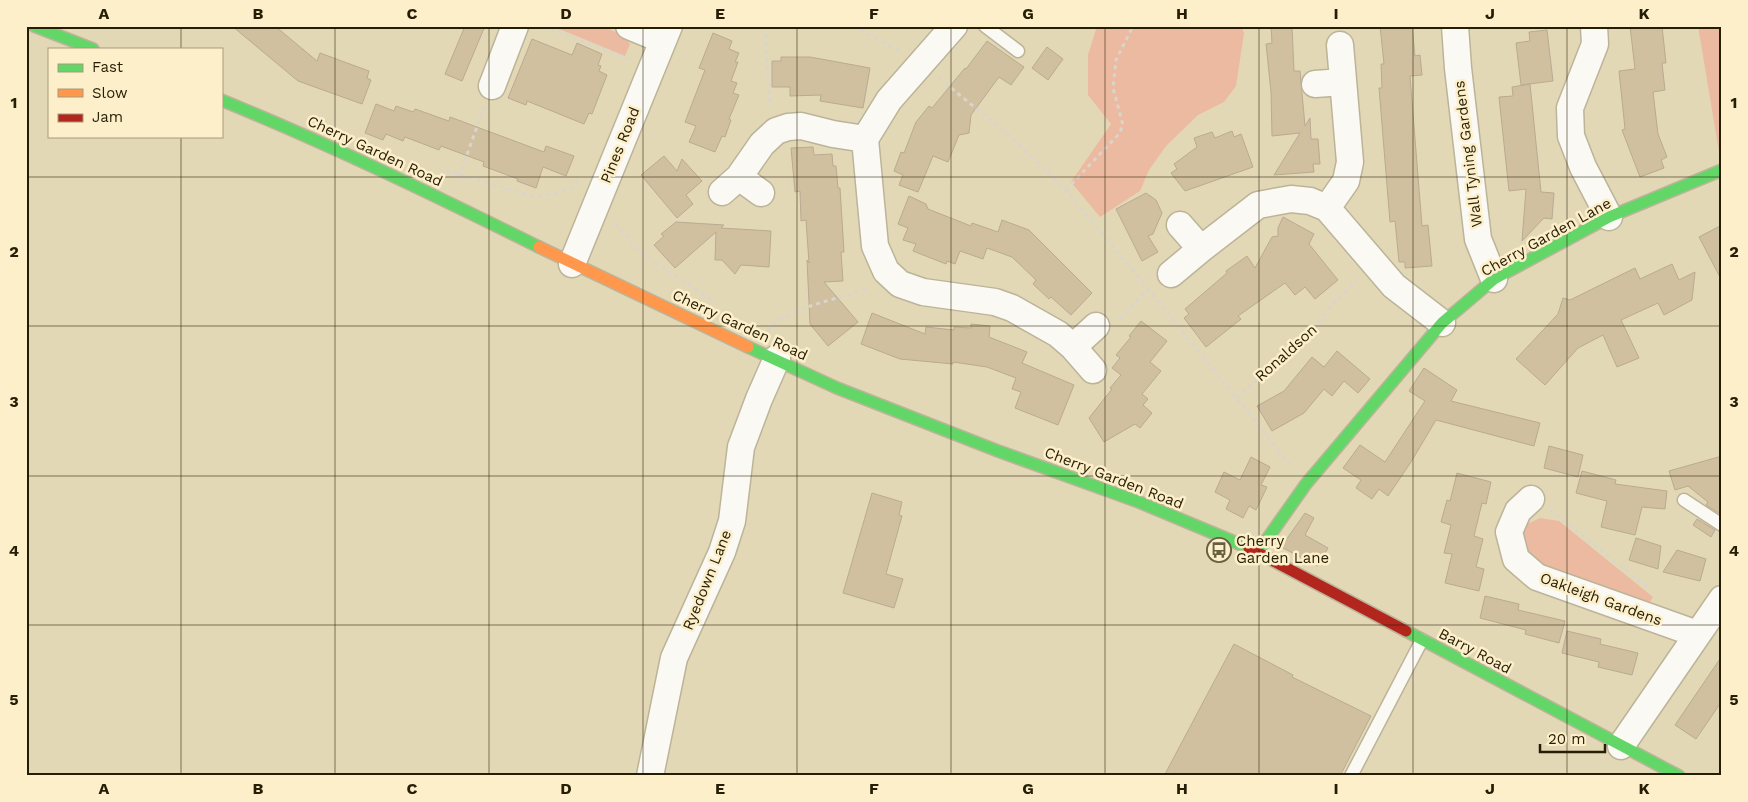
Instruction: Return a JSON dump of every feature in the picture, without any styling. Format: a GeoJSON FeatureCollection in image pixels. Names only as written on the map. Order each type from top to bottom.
{"type":"FeatureCollection","features":[{"type":"Feature","properties":{"kind":"main road"},"geometry":{"type":"LineString","coordinates":[[34,26],[90,48]]}},
{"type":"Feature","properties":{"kind":"main road","name":"Cherry Garden Road"},"geometry":{"type":"LineString","coordinates":[[222,100],[280,124],[449,202],[572,264],[838,388],[998,451],[1139,502],[1258,552]]}},
{"type":"Feature","properties":{"kind":"main road","name":"Cherry Garden Lane"},"geometry":{"type":"LineString","coordinates":[[1258,552],[1306,484],[1442,323],[1494,279],[1609,218],[1722,170]]}},
{"type":"Feature","properties":{"kind":"main road","name":"Barry Road"},"geometry":{"type":"LineString","coordinates":[[1258,552],[1679,776]]}},
{"type":"Feature","properties":{"kind":"street"},"geometry":{"type":"LineString","coordinates":[[492,86],[515,26]]}},
{"type":"Feature","properties":{"kind":"street"},"geometry":{"type":"LineString","coordinates":[[954,26],[889,100],[865,139],[875,246],[886,271],[900,284],[923,292],[995,302],[1012,308],[1058,334],[1073,346],[1093,370]]}},
{"type":"Feature","properties":{"kind":"street","name":"Wall Tyning Gardens"},"geometry":{"type":"LineString","coordinates":[[1455,26],[1458,68],[1478,239],[1494,279]]}},
{"type":"Feature","properties":{"kind":"street"},"geometry":{"type":"LineString","coordinates":[[1594,26],[1594,44],[1570,108],[1571,136],[1583,166],[1609,218]]}},
{"type":"Feature","properties":{"kind":"street","name":"Pines Road"},"geometry":{"type":"LineString","coordinates":[[572,264],[651,31]]}},
{"type":"Feature","properties":{"kind":"street"},"geometry":{"type":"LineString","coordinates":[[1327,208],[1346,182],[1350,162],[1340,45]]}},
{"type":"Feature","properties":{"kind":"street"},"geometry":{"type":"LineString","coordinates":[[1315,84],[1343,82]]}},
{"type":"Feature","properties":{"kind":"street"},"geometry":{"type":"LineString","coordinates":[[761,193],[731,185],[762,144],[776,131],[788,127],[801,126],[865,139]]}},
{"type":"Feature","properties":{"kind":"street"},"geometry":{"type":"LineString","coordinates":[[1171,274],[1258,205],[1291,200],[1310,201],[1327,208],[1394,286],[1442,323]]}},
{"type":"Feature","properties":{"kind":"street"},"geometry":{"type":"LineString","coordinates":[[1180,225],[1201,249]]}},
{"type":"Feature","properties":{"kind":"street"},"geometry":{"type":"LineString","coordinates":[[1073,346],[1096,326]]}},
{"type":"Feature","properties":{"kind":"street","name":"Ryedown Lane"},"geometry":{"type":"LineString","coordinates":[[650,776],[674,658],[722,552],[732,521],[741,447],[777,358]]}},
{"type":"Feature","properties":{"kind":"street","name":"Oakleigh Gardens"},"geometry":{"type":"LineString","coordinates":[[1531,499],[1518,511],[1509,532],[1516,559],[1537,577],[1697,634]]}},
{"type":"Feature","properties":{"kind":"street"},"geometry":{"type":"LineString","coordinates":[[1621,746],[1722,599]]}},
{"type":"Feature","properties":{"kind":"lane"},"geometry":{"type":"LineString","coordinates":[[985,26],[1018,51]]}},
{"type":"Feature","properties":{"kind":"lane"},"geometry":{"type":"LineString","coordinates":[[1684,500],[1722,525]]}},
{"type":"Feature","properties":{"kind":"lane"},"geometry":{"type":"LineString","coordinates":[[1351,776],[1422,640]]}},
{"type":"Feature","properties":{"kind":"path"},"geometry":{"type":"LineString","coordinates":[[543,26],[632,60]]}},
{"type":"Feature","properties":{"kind":"path"},"geometry":{"type":"LineString","coordinates":[[765,26],[772,135]]}},
{"type":"Feature","properties":{"kind":"path"},"geometry":{"type":"LineString","coordinates":[[853,26],[921,63],[1017,142],[1066,190],[1306,484]]}},
{"type":"Feature","properties":{"kind":"path"},"geometry":{"type":"LineString","coordinates":[[1066,190],[1119,134],[1123,125],[1112,88],[1116,60],[1133,26]]}},
{"type":"Feature","properties":{"kind":"path"},"geometry":{"type":"LineString","coordinates":[[628,69],[651,31]]}},
{"type":"Feature","properties":{"kind":"path"},"geometry":{"type":"LineString","coordinates":[[449,202],[492,86]]}},
{"type":"Feature","properties":{"kind":"path"},"geometry":{"type":"LineString","coordinates":[[441,170],[537,197],[558,193],[571,188],[582,176]]}},
{"type":"Feature","properties":{"kind":"path"},"geometry":{"type":"LineString","coordinates":[[617,216],[614,224],[639,251],[720,306]]}},
{"type":"Feature","properties":{"kind":"path","name":"Ronaldson"},"geometry":{"type":"LineString","coordinates":[[1236,398],[1305,340],[1334,302],[1376,265]]}},
{"type":"Feature","properties":{"kind":"path"},"geometry":{"type":"LineString","coordinates":[[760,336],[772,325],[799,310],[869,288],[886,271]]}},
{"type":"Feature","properties":{"kind":"path"},"geometry":{"type":"LineString","coordinates":[[1096,326],[1111,326],[1148,289]]}},
{"type":"Feature","properties":{"kind":"path"},"geometry":{"type":"LineString","coordinates":[[1531,499],[1555,512],[1654,593]]}},
{"type":"Feature","properties":{"kind":"shaded area"},"geometry":{"type":"Polygon","coordinates":[[[584,25],[604,28],[622,36],[630,44],[625,56],[552,26],[584,25]]]}},
{"type":"Feature","properties":{"kind":"shaded area"},"geometry":{"type":"Polygon","coordinates":[[[1097,26],[1241,26],[1244,33],[1236,86],[1224,102],[1198,115],[1166,146],[1149,170],[1140,191],[1100,217],[1071,182],[1111,124],[1088,95],[1088,55],[1097,26]]]}},
{"type":"Feature","properties":{"kind":"shaded area"},"geometry":{"type":"Polygon","coordinates":[[[1698,26],[1722,26],[1722,157],[1720,158],[1698,26]]]}},
{"type":"Feature","properties":{"kind":"shaded area"},"geometry":{"type":"Polygon","coordinates":[[[1540,518],[1559,521],[1653,597],[1650,602],[1543,569],[1528,557],[1521,542],[1525,525],[1540,518]]]}},
{"type":"Feature","properties":{"kind":"building"},"geometry":{"type":"Polygon","coordinates":[[[232,26],[275,26],[317,61],[320,53],[369,71],[367,78],[371,80],[362,104],[298,81],[232,26]]]}},
{"type":"Feature","properties":{"kind":"building"},"geometry":{"type":"Polygon","coordinates":[[[465,26],[485,26],[462,81],[445,74],[465,26]]]}},
{"type":"Feature","properties":{"kind":"building"},"geometry":{"type":"Polygon","coordinates":[[[1271,26],[1292,26],[1294,71],[1300,71],[1305,126],[1310,118],[1311,139],[1318,139],[1320,164],[1313,164],[1314,172],[1274,175],[1300,133],[1272,136],[1271,92],[1266,44],[1272,43],[1271,26]]]}},
{"type":"Feature","properties":{"kind":"building"},"geometry":{"type":"Polygon","coordinates":[[[1380,26],[1412,26],[1415,56],[1420,55],[1422,75],[1410,76],[1422,226],[1428,225],[1432,266],[1405,268],[1405,262],[1399,262],[1395,221],[1390,222],[1379,88],[1382,88],[1381,64],[1384,64],[1380,26]]]}},
{"type":"Feature","properties":{"kind":"building"},"geometry":{"type":"Polygon","coordinates":[[[1630,26],[1662,26],[1666,63],[1662,63],[1665,90],[1653,92],[1658,134],[1667,157],[1661,160],[1664,168],[1640,177],[1622,130],[1625,129],[1619,71],[1635,69],[1630,26]]]}},
{"type":"Feature","properties":{"kind":"building"},"geometry":{"type":"Polygon","coordinates":[[[1547,30],[1553,81],[1521,85],[1516,43],[1530,41],[1529,32],[1547,30]]]}},
{"type":"Feature","properties":{"kind":"building"},"geometry":{"type":"Polygon","coordinates":[[[713,33],[732,41],[729,49],[739,53],[735,62],[738,62],[731,81],[737,83],[733,93],[739,95],[729,119],[731,120],[725,137],[722,136],[715,152],[689,142],[696,126],[685,122],[705,70],[699,68],[713,33]]]}},
{"type":"Feature","properties":{"kind":"building"},"geometry":{"type":"Polygon","coordinates":[[[532,39],[572,55],[577,43],[602,54],[598,65],[601,66],[599,71],[607,75],[592,114],[589,113],[584,124],[527,101],[526,105],[508,98],[532,39]]]}},
{"type":"Feature","properties":{"kind":"building"},"geometry":{"type":"Polygon","coordinates":[[[987,41],[1024,67],[1011,85],[999,77],[971,115],[969,133],[959,135],[948,162],[933,156],[918,192],[899,185],[903,175],[894,171],[901,152],[904,153],[916,122],[929,106],[932,108],[966,69],[987,41]]]}},
{"type":"Feature","properties":{"kind":"building"},"geometry":{"type":"Polygon","coordinates":[[[1047,47],[1063,59],[1048,80],[1032,68],[1047,47]]]}},
{"type":"Feature","properties":{"kind":"building"},"geometry":{"type":"Polygon","coordinates":[[[781,57],[810,57],[870,68],[863,108],[820,101],[821,95],[790,96],[790,87],[772,87],[772,61],[781,61],[781,57]]]}},
{"type":"Feature","properties":{"kind":"building"},"geometry":{"type":"Polygon","coordinates":[[[1530,84],[1541,192],[1554,193],[1552,219],[1544,218],[1522,241],[1526,189],[1509,191],[1499,97],[1513,96],[1512,87],[1530,84]]]}},
{"type":"Feature","properties":{"kind":"building"},"geometry":{"type":"Polygon","coordinates":[[[376,104],[394,111],[396,106],[413,112],[415,109],[449,121],[450,117],[544,152],[546,146],[574,156],[566,176],[543,167],[536,188],[483,166],[484,162],[441,146],[439,150],[405,137],[403,141],[386,134],[383,140],[365,133],[376,104]]]}},
{"type":"Feature","properties":{"kind":"building"},"geometry":{"type":"Polygon","coordinates":[[[1232,131],[1234,137],[1241,134],[1253,167],[1185,191],[1171,173],[1177,169],[1174,164],[1197,147],[1194,138],[1212,132],[1215,138],[1232,131]]]}},
{"type":"Feature","properties":{"kind":"building"},"geometry":{"type":"Polygon","coordinates":[[[813,147],[814,155],[832,154],[833,166],[836,166],[838,188],[840,188],[844,252],[841,252],[843,281],[824,282],[858,322],[828,346],[810,324],[806,220],[801,221],[800,191],[795,192],[791,148],[813,147]]]}},
{"type":"Feature","properties":{"kind":"building"},"geometry":{"type":"Polygon","coordinates":[[[664,156],[677,171],[682,159],[702,181],[686,195],[693,204],[677,218],[641,175],[664,156]]]}},
{"type":"Feature","properties":{"kind":"building"},"geometry":{"type":"Polygon","coordinates":[[[1146,193],[1156,200],[1162,213],[1153,234],[1148,236],[1158,252],[1142,261],[1116,209],[1146,193]]]}},
{"type":"Feature","properties":{"kind":"building"},"geometry":{"type":"Polygon","coordinates":[[[909,196],[926,204],[928,209],[971,226],[972,223],[998,232],[1002,220],[1029,230],[1092,293],[1071,315],[1051,297],[1049,299],[1033,284],[1036,280],[1012,257],[987,248],[983,259],[960,251],[955,264],[947,261],[946,264],[913,251],[916,244],[903,240],[908,228],[898,224],[909,196]]]}},
{"type":"Feature","properties":{"kind":"building"},"geometry":{"type":"Polygon","coordinates":[[[1283,217],[1314,234],[1309,244],[1338,280],[1315,299],[1305,287],[1295,295],[1285,283],[1238,316],[1241,319],[1206,347],[1184,318],[1189,314],[1185,309],[1227,273],[1226,271],[1247,256],[1255,268],[1272,237],[1278,236],[1278,228],[1283,217]]]}},
{"type":"Feature","properties":{"kind":"building"},"geometry":{"type":"Polygon","coordinates":[[[676,222],[724,225],[721,228],[771,231],[769,267],[741,265],[735,274],[722,260],[715,260],[716,232],[675,268],[654,245],[664,236],[661,234],[676,222]]]}},
{"type":"Feature","properties":{"kind":"building"},"geometry":{"type":"Polygon","coordinates":[[[1722,225],[1722,281],[1699,237],[1722,225]]]}},
{"type":"Feature","properties":{"kind":"building"},"geometry":{"type":"Polygon","coordinates":[[[1672,264],[1679,280],[1695,272],[1692,300],[1664,315],[1658,303],[1621,320],[1639,358],[1617,367],[1603,335],[1578,348],[1545,385],[1516,359],[1558,314],[1563,298],[1570,300],[1635,268],[1640,279],[1672,264]]]}},
{"type":"Feature","properties":{"kind":"building"},"geometry":{"type":"Polygon","coordinates":[[[872,313],[925,334],[926,327],[954,330],[954,327],[971,328],[971,324],[990,326],[989,337],[1027,352],[1022,363],[1074,385],[1058,425],[1015,408],[1021,392],[1012,389],[1016,378],[987,367],[953,362],[953,364],[900,359],[861,344],[872,313]]]}},
{"type":"Feature","properties":{"kind":"building"},"geometry":{"type":"Polygon","coordinates":[[[1141,321],[1167,341],[1150,362],[1161,371],[1142,394],[1148,399],[1143,405],[1152,413],[1140,428],[1135,424],[1104,442],[1089,418],[1121,375],[1112,368],[1120,358],[1116,355],[1141,321]]]}},
{"type":"Feature","properties":{"kind":"building"},"geometry":{"type":"Polygon","coordinates":[[[1337,351],[1370,379],[1358,393],[1344,381],[1332,396],[1324,389],[1304,413],[1272,431],[1257,406],[1284,391],[1312,357],[1324,367],[1337,351]]]}},
{"type":"Feature","properties":{"kind":"building"},"geometry":{"type":"Polygon","coordinates":[[[1424,368],[1457,390],[1451,401],[1540,423],[1534,446],[1436,420],[1388,496],[1379,489],[1372,499],[1356,488],[1361,480],[1343,468],[1360,445],[1385,462],[1425,401],[1409,391],[1424,368]]]}},
{"type":"Feature","properties":{"kind":"building"},"geometry":{"type":"Polygon","coordinates":[[[1549,446],[1583,455],[1578,477],[1544,468],[1549,446]]]}},
{"type":"Feature","properties":{"kind":"building"},"geometry":{"type":"Polygon","coordinates":[[[1722,456],[1722,515],[1706,505],[1708,502],[1688,486],[1675,490],[1669,471],[1722,456]]]}},
{"type":"Feature","properties":{"kind":"building"},"geometry":{"type":"Polygon","coordinates":[[[1251,457],[1270,467],[1261,485],[1267,487],[1256,510],[1249,506],[1243,518],[1226,509],[1230,500],[1215,492],[1224,472],[1240,480],[1251,457]]]}},
{"type":"Feature","properties":{"kind":"building"},"geometry":{"type":"Polygon","coordinates":[[[1582,471],[1616,480],[1615,484],[1667,491],[1665,509],[1642,507],[1635,535],[1601,527],[1607,501],[1576,493],[1582,471]]]}},
{"type":"Feature","properties":{"kind":"building"},"geometry":{"type":"Polygon","coordinates":[[[1457,473],[1491,482],[1486,504],[1482,503],[1474,536],[1483,539],[1476,567],[1484,569],[1479,591],[1445,583],[1452,554],[1444,553],[1451,525],[1441,522],[1447,500],[1450,501],[1457,473]]]}},
{"type":"Feature","properties":{"kind":"building"},"geometry":{"type":"Polygon","coordinates":[[[872,493],[902,502],[899,515],[902,516],[886,574],[903,579],[894,608],[843,593],[872,493]]]}},
{"type":"Feature","properties":{"kind":"building"},"geometry":{"type":"Polygon","coordinates":[[[1305,513],[1314,518],[1305,535],[1328,548],[1318,566],[1281,547],[1305,513]]]}},
{"type":"Feature","properties":{"kind":"building"},"geometry":{"type":"Polygon","coordinates":[[[1697,519],[1715,530],[1711,537],[1693,525],[1697,519]]]}},
{"type":"Feature","properties":{"kind":"building"},"geometry":{"type":"Polygon","coordinates":[[[1636,538],[1661,546],[1658,569],[1629,560],[1636,538]]]}},
{"type":"Feature","properties":{"kind":"building"},"geometry":{"type":"Polygon","coordinates":[[[1677,550],[1706,559],[1700,581],[1663,572],[1677,550]]]}},
{"type":"Feature","properties":{"kind":"building"},"geometry":{"type":"Polygon","coordinates":[[[1485,596],[1519,604],[1518,610],[1565,621],[1559,643],[1525,634],[1526,630],[1480,618],[1485,596]]]}},
{"type":"Feature","properties":{"kind":"building"},"geometry":{"type":"Polygon","coordinates":[[[1567,631],[1601,639],[1600,644],[1638,653],[1632,675],[1598,667],[1599,662],[1562,653],[1567,631]]]}},
{"type":"Feature","properties":{"kind":"building"},"geometry":{"type":"Polygon","coordinates":[[[1234,644],[1293,675],[1292,677],[1371,716],[1340,776],[1164,776],[1234,644]]]}},
{"type":"Feature","properties":{"kind":"building"},"geometry":{"type":"Polygon","coordinates":[[[1722,656],[1722,701],[1696,739],[1675,725],[1722,656]]]}},
{"type":"Feature","properties":{"kind":"traffic: fast"},"geometry":{"type":"LineString","coordinates":[[34,26],[90,48]]}},
{"type":"Feature","properties":{"kind":"traffic: fast"},"geometry":{"type":"LineString","coordinates":[[222,100],[381,170],[539,247]]}},
{"type":"Feature","properties":{"kind":"traffic: fast"},"geometry":{"type":"LineString","coordinates":[[1258,552],[1306,484],[1442,323],[1494,279],[1609,217],[1722,170]]}},
{"type":"Feature","properties":{"kind":"traffic: fast"},"geometry":{"type":"LineString","coordinates":[[748,347],[837,388],[998,451],[1139,502],[1249,548]]}},
{"type":"Feature","properties":{"kind":"traffic: fast"},"geometry":{"type":"LineString","coordinates":[[1406,631],[1679,776]]}},
{"type":"Feature","properties":{"kind":"traffic: slow"},"geometry":{"type":"LineString","coordinates":[[539,247],[748,347]]}},
{"type":"Feature","properties":{"kind":"traffic: jam"},"geometry":{"type":"LineString","coordinates":[[1249,548],[1406,631]]}},
{"type":"Feature","properties":{"kind":"place","name":"Cherry Garden Lane"},"geometry":{"type":"Point","coordinates":[1219,550]}}]}
